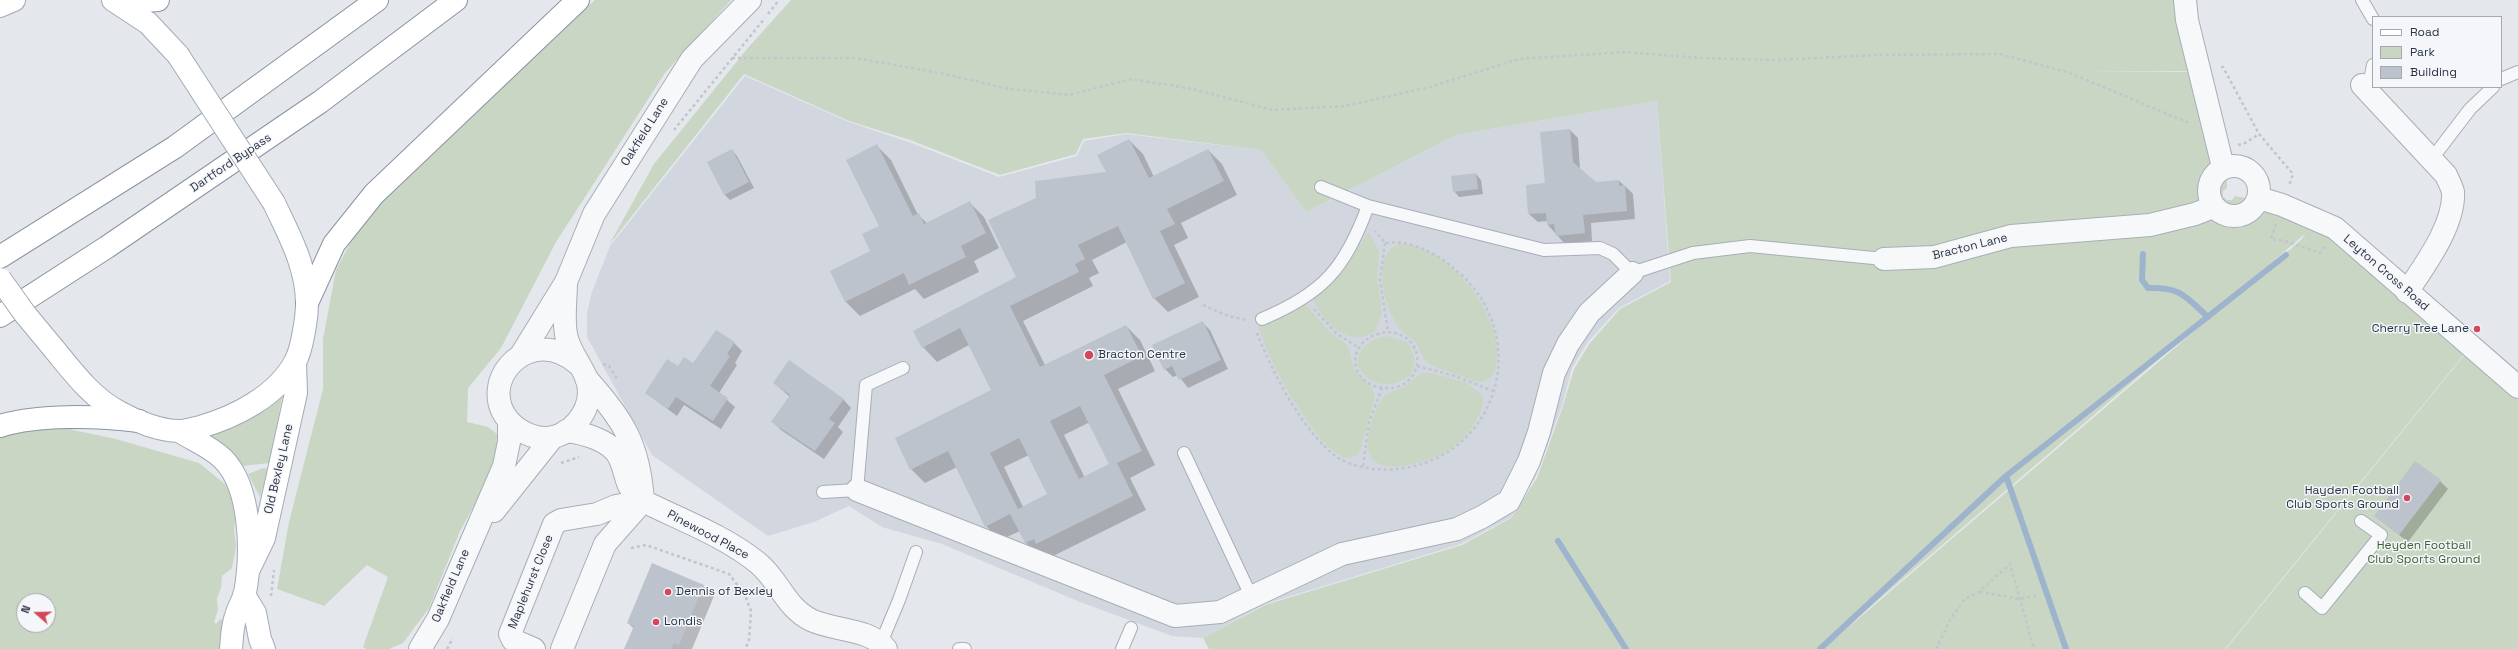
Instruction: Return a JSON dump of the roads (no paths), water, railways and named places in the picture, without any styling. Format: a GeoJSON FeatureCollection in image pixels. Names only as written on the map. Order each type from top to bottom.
{"type":"FeatureCollection","features":[{"type":"Feature","properties":{"kind":"main road"},"geometry":{"type":"LineString","coordinates":[[0,6],[14,0]]}},
{"type":"Feature","properties":{"kind":"main road"},"geometry":{"type":"LineString","coordinates":[[117,2],[158,0]]}},
{"type":"Feature","properties":{"kind":"main road"},"geometry":{"type":"LineString","coordinates":[[0,257],[174,147],[377,0]]}},
{"type":"Feature","properties":{"kind":"main road","name":"Dartford Bypass"},"geometry":{"type":"LineString","coordinates":[[0,316],[108,247],[320,102],[456,0]]}},
{"type":"Feature","properties":{"kind":"main road"},"geometry":{"type":"LineString","coordinates":[[0,426],[14,422],[107,417],[139,421],[179,431],[214,423],[246,409],[270,392],[295,362],[307,303],[334,244],[374,194],[578,0]]}},
{"type":"Feature","properties":{"kind":"main road"},"geometry":{"type":"LineString","coordinates":[[117,2],[148,23],[178,55],[274,203],[303,269],[307,303]]}},
{"type":"Feature","properties":{"kind":"main road"},"geometry":{"type":"LineString","coordinates":[[0,279],[25,314],[98,399],[120,413],[139,421]]}},
{"type":"Feature","properties":{"kind":"main road","name":"Old Bexley Lane"},"geometry":{"type":"LineString","coordinates":[[248,572],[264,538],[296,393],[295,362]]}},
{"type":"Feature","properties":{"kind":"main road","name":"Old Bexley Lane"},"geometry":{"type":"LineString","coordinates":[[179,431],[217,454],[235,474],[246,515],[248,572],[244,595],[235,618],[231,649]]}},
{"type":"Feature","properties":{"kind":"main road"},"geometry":{"type":"LineString","coordinates":[[244,595],[255,613],[260,640],[264,649]]}},
{"type":"Feature","properties":{"kind":"street","name":"Oakfield Lane"},"geometry":{"type":"LineString","coordinates":[[419,648],[438,619],[504,466],[509,442],[509,421],[500,402],[500,388],[503,375],[511,363],[521,355],[566,282],[594,214],[692,59],[750,0]]}},
{"type":"Feature","properties":{"kind":"street"},"geometry":{"type":"LineString","coordinates":[[2185,0],[2199,72],[2223,168]]}},
{"type":"Feature","properties":{"kind":"street"},"geometry":{"type":"LineString","coordinates":[[2365,88],[2446,175],[2453,192],[2448,220],[2432,254],[2407,292]]}},
{"type":"Feature","properties":{"kind":"street"},"geometry":{"type":"LineString","coordinates":[[2239,166],[2252,172],[2259,184],[2260,198],[2253,208],[2238,216],[2224,215],[2213,207],[2210,198],[2210,186],[2214,176],[2223,168],[2239,166]]}},
{"type":"Feature","properties":{"kind":"street","name":"Leyton Cross Road"},"geometry":{"type":"LineString","coordinates":[[2260,198],[2282,204],[2335,228],[2518,387]]}},
{"type":"Feature","properties":{"kind":"street","name":"Bracton Lane"},"geometry":{"type":"LineString","coordinates":[[1884,259],[1934,257],[2011,236],[2150,225],[2195,214],[2213,207]]}},
{"type":"Feature","properties":{"kind":"street"},"geometry":{"type":"LineString","coordinates":[[857,490],[1175,616],[1220,612],[1342,554],[1457,529],[1482,518],[1509,501],[1529,461],[1554,373],[1568,344],[1589,313],[1632,274]]}},
{"type":"Feature","properties":{"kind":"street","name":"Oakfield Lane"},"geometry":{"type":"LineString","coordinates":[[480,524],[495,510],[560,434],[579,420],[588,403],[589,390],[587,368],[566,334],[566,282]]}},
{"type":"Feature","properties":{"kind":"street"},"geometry":{"type":"LineString","coordinates":[[521,355],[533,350],[557,350],[587,368],[622,422],[641,471],[643,501],[605,544],[562,649]]}},
{"type":"Feature","properties":{"kind":"street","name":"Oakfield Lane"},"geometry":{"type":"LineString","coordinates":[[509,421],[524,433],[536,437],[560,434]]}},
{"type":"Feature","properties":{"kind":"street","name":"Pinewood Place"},"geometry":{"type":"LineString","coordinates":[[560,434],[581,434],[614,449],[621,460],[630,491],[643,501],[750,556],[768,573],[790,605],[807,618],[829,627],[869,636],[884,646]]}},
{"type":"Feature","properties":{"kind":"street","name":"Maplehurst Close"},"geometry":{"type":"LineString","coordinates":[[534,649],[513,640],[510,634],[554,524],[561,520],[601,512],[616,506],[643,501]]}},
{"type":"Feature","properties":{"kind":"lane"},"geometry":{"type":"LineString","coordinates":[[2362,0],[2372,17]]}},
{"type":"Feature","properties":{"kind":"lane"},"geometry":{"type":"LineString","coordinates":[[2365,88],[2372,68]]}},
{"type":"Feature","properties":{"kind":"lane"},"geometry":{"type":"LineString","coordinates":[[2502,79],[2518,72]]}},
{"type":"Feature","properties":{"kind":"lane"},"geometry":{"type":"LineString","coordinates":[[2431,160],[2470,109],[2492,88]]}},
{"type":"Feature","properties":{"kind":"lane"},"geometry":{"type":"LineString","coordinates":[[1321,187],[1366,211],[1544,250],[1600,248],[1613,254],[1632,274]]}},
{"type":"Feature","properties":{"kind":"lane"},"geometry":{"type":"LineString","coordinates":[[1257,323],[1305,297],[1324,283],[1340,265],[1354,241],[1366,211]]}},
{"type":"Feature","properties":{"kind":"lane","name":"Bracton Lane"},"geometry":{"type":"LineString","coordinates":[[1632,274],[1693,253],[1750,246],[1884,259]]}},
{"type":"Feature","properties":{"kind":"lane"},"geometry":{"type":"LineString","coordinates":[[823,492],[857,490],[866,385],[903,368]]}},
{"type":"Feature","properties":{"kind":"lane"},"geometry":{"type":"LineString","coordinates":[[1184,453],[1251,596]]}},
{"type":"Feature","properties":{"kind":"lane"},"geometry":{"type":"LineString","coordinates":[[2305,593],[2322,608],[2381,535],[2361,522]]}},
{"type":"Feature","properties":{"kind":"lane"},"geometry":{"type":"LineString","coordinates":[[884,646],[916,552]]}},
{"type":"Feature","properties":{"kind":"lane"},"geometry":{"type":"LineString","coordinates":[[1122,649],[1131,628]]}},
{"type":"Feature","properties":{"kind":"lane"},"geometry":{"type":"LineString","coordinates":[[959,649],[965,649]]}},
{"type":"Feature","properties":{"kind":"waterway"},"geometry":{"type":"LineString","coordinates":[[2143,254],[2142,280],[2148,288],[2168,289],[2182,294],[2194,303],[2208,317]]}},
{"type":"Feature","properties":{"kind":"waterway"},"geometry":{"type":"LineString","coordinates":[[2066,649],[2006,476],[2286,255]]}},
{"type":"Feature","properties":{"kind":"waterway"},"geometry":{"type":"LineString","coordinates":[[1820,649],[2006,476]]}},
{"type":"Feature","properties":{"kind":"waterway"},"geometry":{"type":"LineString","coordinates":[[1558,541],[1626,649]]}},
{"type":"Feature","properties":{"kind":"place","name":"Cherry Tree Lane"},"geometry":{"type":"Point","coordinates":[2477,329]}},
{"type":"Feature","properties":{"kind":"place","name":"Bracton Centre"},"geometry":{"type":"Point","coordinates":[1089,355]}},
{"type":"Feature","properties":{"kind":"place","name":"Hayden Football Club Sports Ground"},"geometry":{"type":"Point","coordinates":[2407,498]}},
{"type":"Feature","properties":{"kind":"place","name":"Dennis of Bexley"},"geometry":{"type":"Point","coordinates":[668,592]}},
{"type":"Feature","properties":{"kind":"place","name":"Londis"},"geometry":{"type":"Point","coordinates":[656,622]}},
{"type":"Feature","properties":{"kind":"park label","name":"Heyden Football Club Sports Ground"},"geometry":{"type":"Point","coordinates":[2424,553]}}]}
